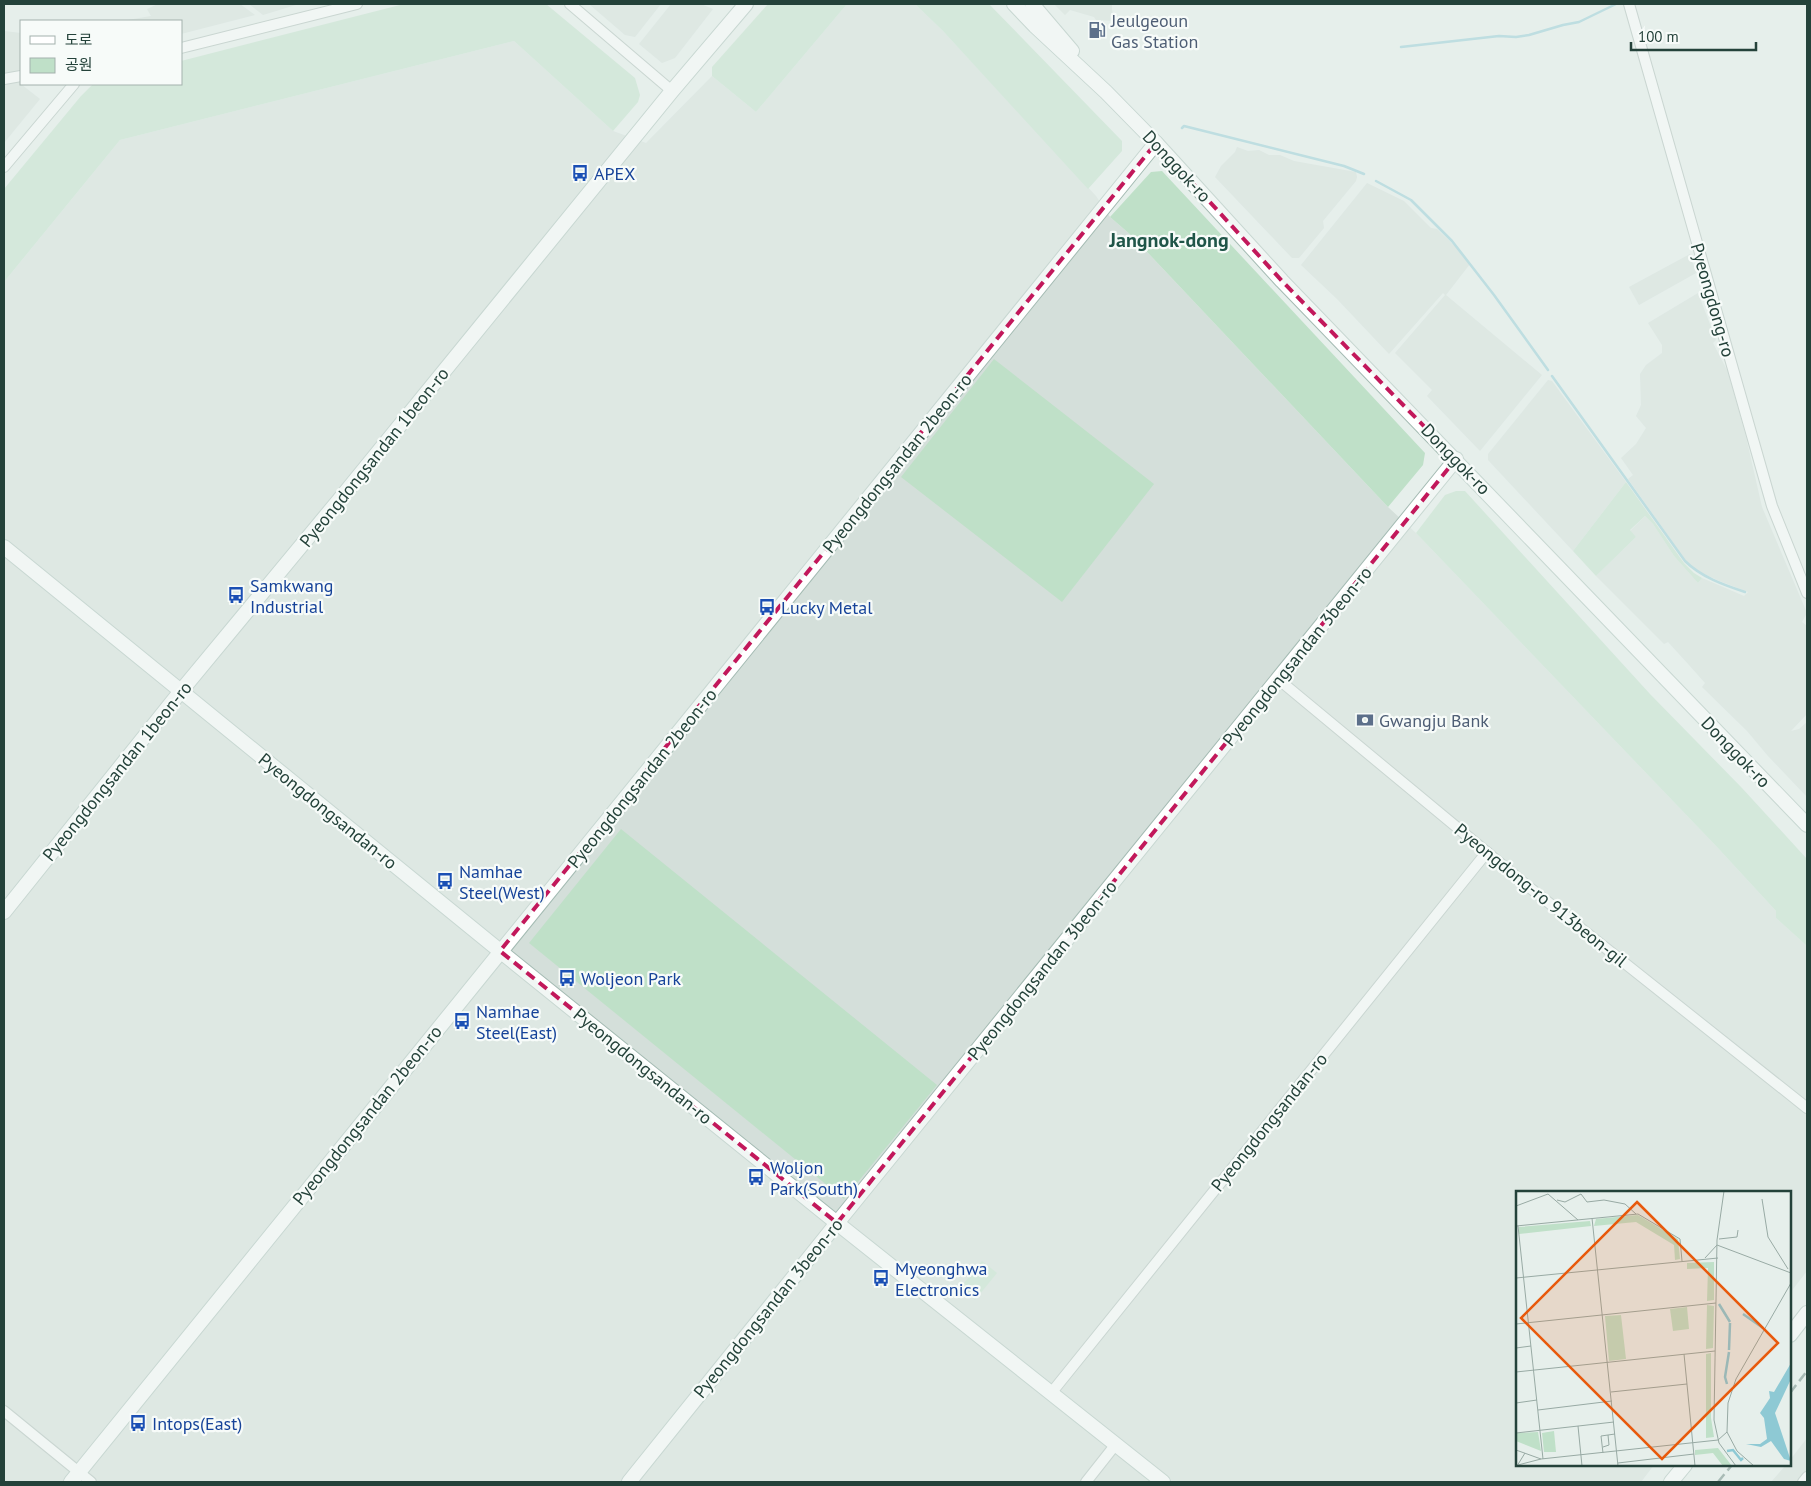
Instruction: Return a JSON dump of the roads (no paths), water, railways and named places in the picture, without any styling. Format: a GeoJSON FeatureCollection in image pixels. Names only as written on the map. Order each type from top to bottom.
{"type":"FeatureCollection","features":[{"type":"Feature","properties":{"kind":"street"},"geometry":{"type":"LineString","coordinates":[[182,48],[357,4]]}},
{"type":"Feature","properties":{"kind":"street"},"geometry":{"type":"LineString","coordinates":[[570,4],[672,91]]}},
{"type":"Feature","properties":{"kind":"street","name":"Pyeongdongsandan 1beon-ro"},"geometry":{"type":"LineString","coordinates":[[4,912],[181,691],[672,91],[746,4]]}},
{"type":"Feature","properties":{"kind":"street","name":"Donggok-ro"},"geometry":{"type":"LineString","coordinates":[[1014,4],[1156,143],[1282,281],[1807,825]]}},
{"type":"Feature","properties":{"kind":"street","name":"Donggok-ro"},"geometry":{"type":"LineString","coordinates":[[1032,4],[1106,92]]}},
{"type":"Feature","properties":{"kind":"street","name":"Pyeongdong-ro"},"geometry":{"type":"LineString","coordinates":[[1629,4],[1772,506],[1807,593]]}},
{"type":"Feature","properties":{"kind":"street"},"geometry":{"type":"LineString","coordinates":[[4,79],[20,76]]}},
{"type":"Feature","properties":{"kind":"street"},"geometry":{"type":"LineString","coordinates":[[4,167],[73,85]]}},
{"type":"Feature","properties":{"kind":"street","name":"Pyeongdongsandan 2beon-ro"},"geometry":{"type":"LineString","coordinates":[[75,1477],[1156,143]]}},
{"type":"Feature","properties":{"kind":"street","name":"Pyeongdongsandan 3beon-ro"},"geometry":{"type":"LineString","coordinates":[[629,1482],[1456,460]]}},
{"type":"Feature","properties":{"kind":"street","name":"Pyeongdongsandan-ro"},"geometry":{"type":"LineString","coordinates":[[4,547],[837,1223],[1163,1482]]}},
{"type":"Feature","properties":{"kind":"street","name":"Pyeongdong-ro 913beon-gil"},"geometry":{"type":"LineString","coordinates":[[1278,679],[1487,852],[1807,1108]]}},
{"type":"Feature","properties":{"kind":"street","name":"Pyeongdongsandan-ro"},"geometry":{"type":"LineString","coordinates":[[1052,1392],[1487,852]]}},
{"type":"Feature","properties":{"kind":"street"},"geometry":{"type":"LineString","coordinates":[[1791,1334],[1807,1313]]}},
{"type":"Feature","properties":{"kind":"street"},"geometry":{"type":"LineString","coordinates":[[4,1411],[75,1477],[91,1482]]}},
{"type":"Feature","properties":{"kind":"street"},"geometry":{"type":"LineString","coordinates":[[1086,1482],[1116,1444]]}},
{"type":"Feature","properties":{"kind":"street"},"geometry":{"type":"LineString","coordinates":[[1671,1482],[1684,1466]]}},
{"type":"Feature","properties":{"kind":"street"},"geometry":{"type":"LineString","coordinates":[[1803,1482],[1807,1477]]}},
{"type":"Feature","properties":{"kind":"waterway"},"geometry":{"type":"LineString","coordinates":[[1401,47],[1499,36],[1516,37],[1529,35],[1579,22],[1616,4]]}},
{"type":"Feature","properties":{"kind":"waterway"},"geometry":{"type":"LineString","coordinates":[[1182,128],[1184,126],[1344,166],[1364,174]]}},
{"type":"Feature","properties":{"kind":"waterway"},"geometry":{"type":"LineString","coordinates":[[1376,181],[1411,200],[1452,241],[1548,370]]}},
{"type":"Feature","properties":{"kind":"waterway"},"geometry":{"type":"LineString","coordinates":[[1552,376],[1685,561],[1705,576],[1745,592]]}},
{"type":"Feature","properties":{"kind":"railway"},"geometry":{"type":"LineString","coordinates":[[1791,1392],[1807,1371]]}},
{"type":"Feature","properties":{"kind":"railway"},"geometry":{"type":"LineString","coordinates":[[1718,1482],[1731,1466]]}},
{"type":"Feature","properties":{"kind":"place","name":"Jeulgeoun Gas Station"},"geometry":{"type":"Point","coordinates":[1097,30]}},
{"type":"Feature","properties":{"kind":"place","name":"APEX"},"geometry":{"type":"Point","coordinates":[580,173]}},
{"type":"Feature","properties":{"kind":"place","name":"Samkwang Industrial"},"geometry":{"type":"Point","coordinates":[236,595]}},
{"type":"Feature","properties":{"kind":"place","name":"Lucky Metal"},"geometry":{"type":"Point","coordinates":[767,607]}},
{"type":"Feature","properties":{"kind":"place","name":"Gwangju Bank"},"geometry":{"type":"Point","coordinates":[1365,720]}},
{"type":"Feature","properties":{"kind":"place","name":"Namhae Steel(West)"},"geometry":{"type":"Point","coordinates":[445,881]}},
{"type":"Feature","properties":{"kind":"place","name":"Woljeon Park"},"geometry":{"type":"Point","coordinates":[567,978]}},
{"type":"Feature","properties":{"kind":"place","name":"Namhae Steel(East)"},"geometry":{"type":"Point","coordinates":[462,1021]}},
{"type":"Feature","properties":{"kind":"place","name":"Woljon Park(South)"},"geometry":{"type":"Point","coordinates":[756,1177]}},
{"type":"Feature","properties":{"kind":"place","name":"Myeonghwa Electronics"},"geometry":{"type":"Point","coordinates":[881,1278]}},
{"type":"Feature","properties":{"kind":"place","name":"Intops(East)"},"geometry":{"type":"Point","coordinates":[138,1423]}},
{"type":"Feature","properties":{"kind":"district","name":"Jangnok-dong"},"geometry":{"type":"Point","coordinates":[1169,240]}}]}
